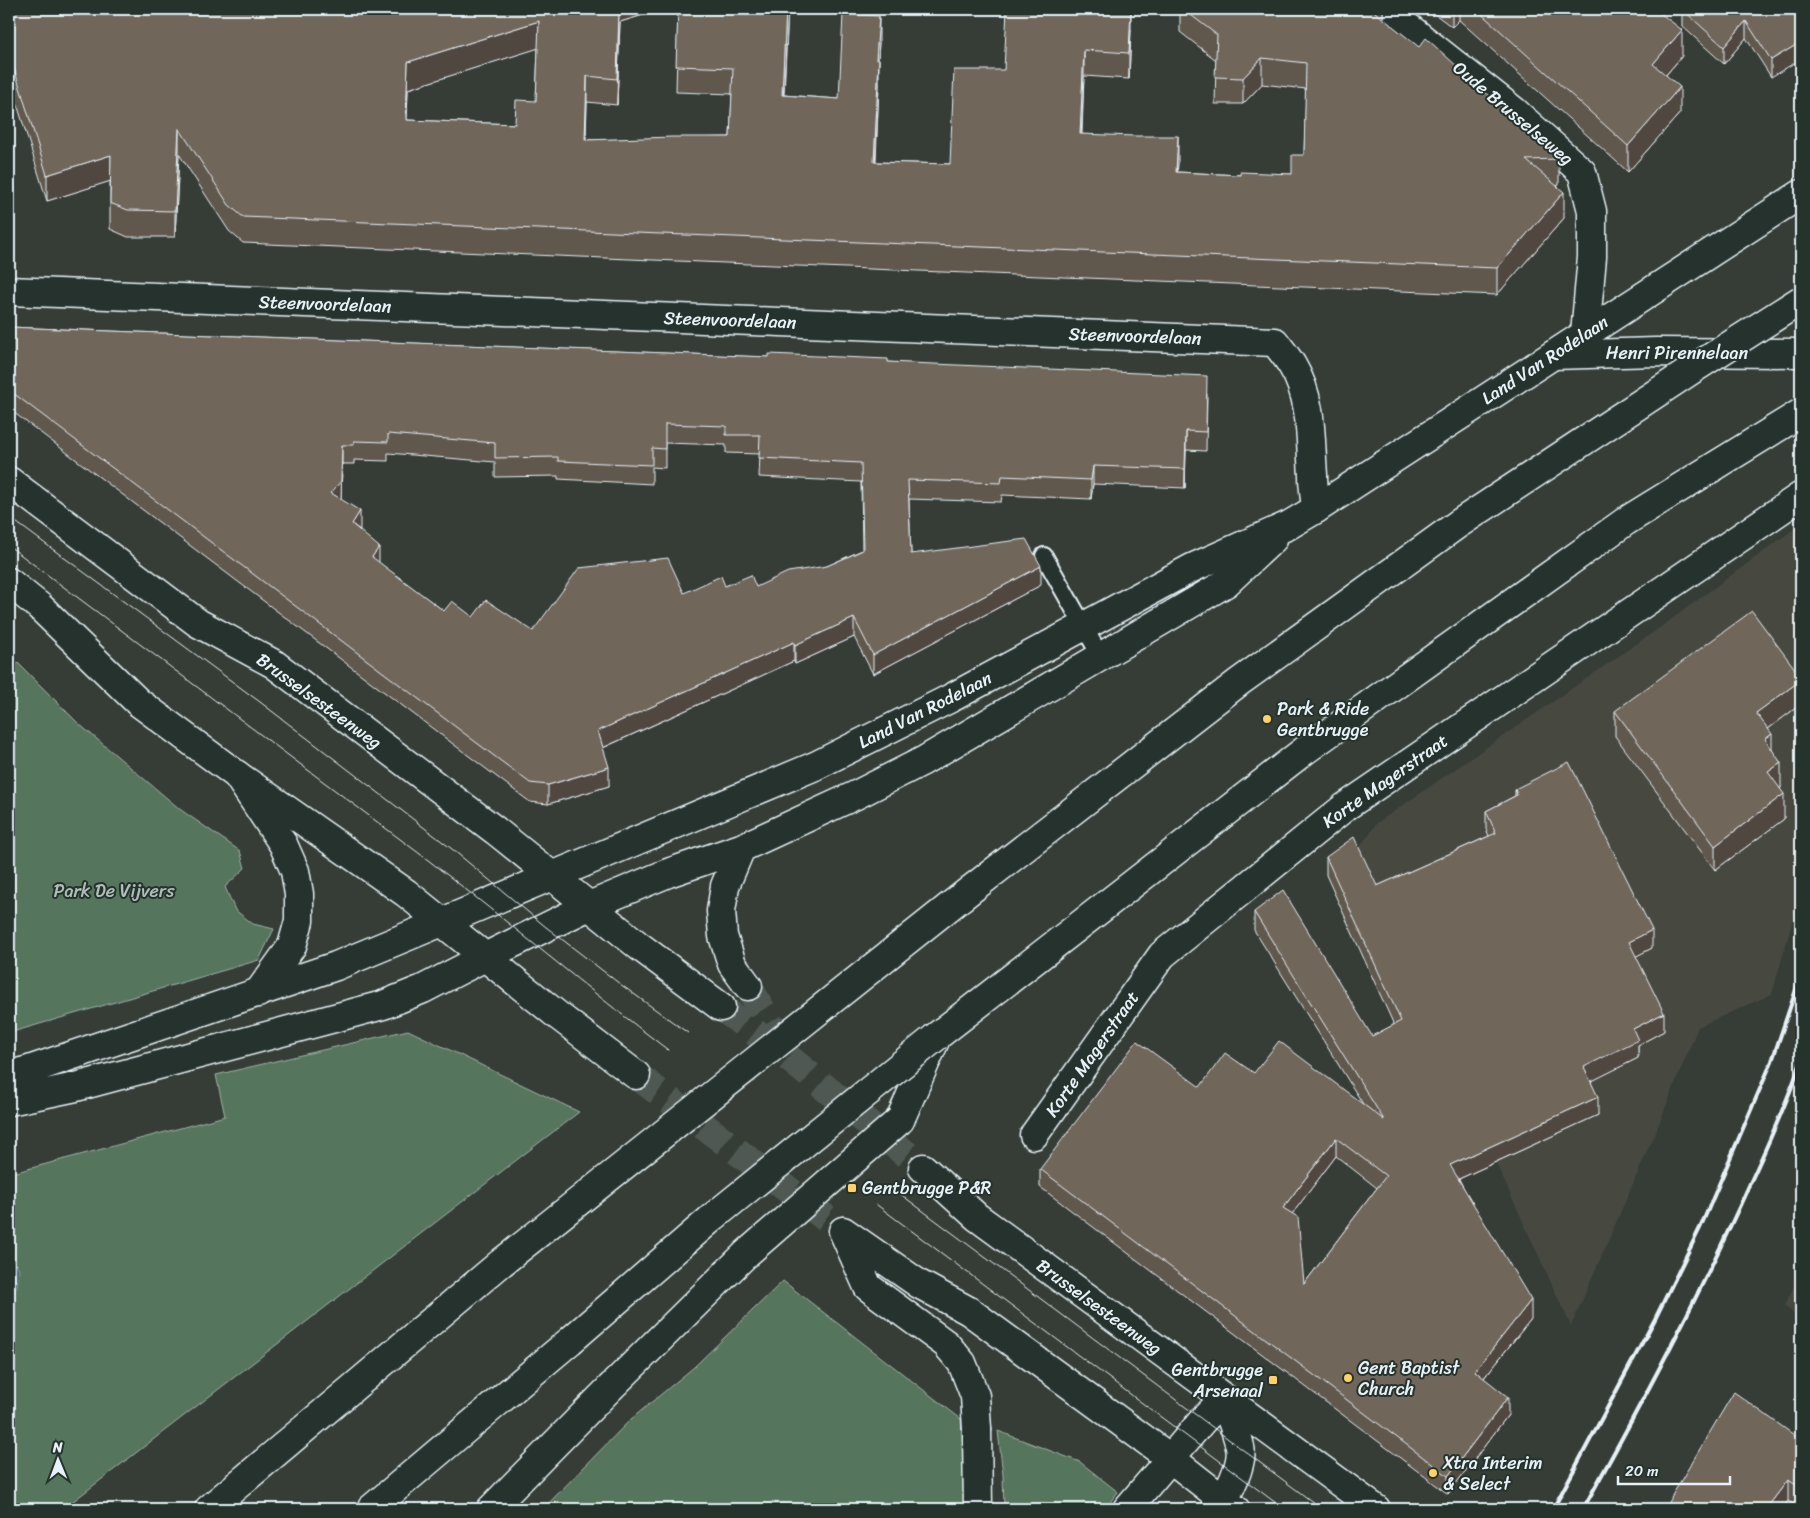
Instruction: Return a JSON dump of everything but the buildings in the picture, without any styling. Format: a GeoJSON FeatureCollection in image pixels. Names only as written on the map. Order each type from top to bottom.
{"type":"FeatureCollection","features":[{"type":"Feature","properties":{"kind":"main road","name":"Oude Brusselseweg"},"geometry":{"type":"LineString","coordinates":[[1385,9],[1514,111],[1582,172],[1592,211],[1592,257],[1585,334]]}},
{"type":"Feature","properties":{"kind":"main road","name":"Land Van Rodelaan"},"geometry":{"type":"LineString","coordinates":[[552,876],[815,766],[950,698],[1192,568],[1289,525],[1801,194]]}},
{"type":"Feature","properties":{"kind":"main road","name":"Steenvoordelaan"},"geometry":{"type":"LineString","coordinates":[[9,291],[1275,342],[1293,367],[1304,393],[1311,429],[1316,509]]}},
{"type":"Feature","properties":{"kind":"main road"},"geometry":{"type":"LineString","coordinates":[[209,1509],[501,1264],[969,891],[1240,682],[1458,524],[1696,366],[1801,300]]}},
{"type":"Feature","properties":{"kind":"main road","name":"Henri Pirennelaan"},"geometry":{"type":"LineString","coordinates":[[1553,355],[1656,352],[1801,353]]}},
{"type":"Feature","properties":{"kind":"main road"},"geometry":{"type":"LineString","coordinates":[[370,1509],[570,1341],[713,1217],[937,1036],[1304,751],[1626,521],[1801,413]]}},
{"type":"Feature","properties":{"kind":"main road","name":"Brusselsesteenweg"},"geometry":{"type":"LineString","coordinates":[[9,481],[198,623],[274,664],[496,831],[639,946],[722,1007]]}},
{"type":"Feature","properties":{"kind":"main road","name":"Korte Magerstraat"},"geometry":{"type":"LineString","coordinates":[[1034,1135],[1162,955],[1345,807],[1801,496]]}},
{"type":"Feature","properties":{"kind":"main road","name":"Land Van Rodelaan"},"geometry":{"type":"LineString","coordinates":[[589,906],[668,873],[741,848],[856,795],[922,761],[1226,583],[1289,525]]}},
{"type":"Feature","properties":{"kind":"main road"},"geometry":{"type":"LineString","coordinates":[[9,582],[39,606],[138,702],[237,775],[406,893],[556,1014],[636,1074]]}},
{"type":"Feature","properties":{"kind":"main road"},"geometry":{"type":"LineString","coordinates":[[237,775],[283,844],[295,871],[298,894],[299,921],[292,946],[258,993]]}},
{"type":"Feature","properties":{"kind":"main road"},"geometry":{"type":"LineString","coordinates":[[741,848],[725,886],[721,912],[723,936],[732,964],[748,986]]}},
{"type":"Feature","properties":{"kind":"main road"},"geometry":{"type":"LineString","coordinates":[[9,1075],[336,966],[552,876]]}},
{"type":"Feature","properties":{"kind":"main road"},"geometry":{"type":"LineString","coordinates":[[9,1101],[76,1087],[383,1005],[422,989],[589,906]]}},
{"type":"Feature","properties":{"kind":"main road"},"geometry":{"type":"LineString","coordinates":[[491,1509],[747,1253],[900,1120],[937,1036]]}},
{"type":"Feature","properties":{"kind":"main road","name":"Brusselsesteenweg"},"geometry":{"type":"LineString","coordinates":[[923,1168],[976,1216],[1376,1509]]}},
{"type":"Feature","properties":{"kind":"main road"},"geometry":{"type":"LineString","coordinates":[[978,1509],[977,1429],[974,1396],[962,1363],[946,1344],[868,1287],[843,1231],[919,1284],[969,1312],[1170,1458],[1226,1506],[1241,1449],[1224,1399],[1203,1420],[1170,1458],[1127,1509]]}},
{"type":"Feature","properties":{"kind":"lane"},"geometry":{"type":"LineString","coordinates":[[1044,556],[1100,657]]}},
{"type":"Feature","properties":{"kind":"shaded area"},"geometry":{"type":"Polygon","coordinates":[[[1801,524],[1801,891],[1772,994],[1698,1027],[1656,1131],[1571,1326],[1354,855],[1377,823],[1658,629],[1801,524]]]}},
{"type":"Feature","properties":{"kind":"shaded area"},"geometry":{"type":"Polygon","coordinates":[[[1801,1271],[1801,1322],[1785,1305],[1801,1271]]]}},
{"type":"Feature","properties":{"kind":"green space","name":"Park De Vijvers"},"geometry":{"type":"Polygon","coordinates":[[[9,654],[79,724],[181,810],[240,851],[245,868],[225,887],[235,910],[253,924],[274,929],[259,960],[9,1033],[9,654]]]}},
{"type":"Feature","properties":{"kind":"green space"},"geometry":{"type":"Polygon","coordinates":[[[408,1030],[579,1112],[63,1509],[9,1509],[9,1174],[225,1116],[216,1075],[408,1030]]]}},
{"type":"Feature","properties":{"kind":"green space"},"geometry":{"type":"Polygon","coordinates":[[[783,1281],[961,1419],[967,1505],[961,1509],[543,1509],[630,1420],[694,1367],[783,1281]]]}},
{"type":"Feature","properties":{"kind":"green space"},"geometry":{"type":"Polygon","coordinates":[[[998,1431],[1080,1462],[1118,1492],[1105,1509],[1004,1509],[1003,1475],[998,1431]]]}},
{"type":"Feature","properties":{"kind":"water"},"geometry":{"type":"Polygon","coordinates":[[[9,1252],[19,1269],[17,1287],[9,1293],[9,1252]]]}},
{"type":"Feature","properties":{"kind":"tunnel"},"geometry":{"type":"LineString","coordinates":[[748,986],[790,1059]]}},
{"type":"Feature","properties":{"kind":"tunnel"},"geometry":{"type":"LineString","coordinates":[[721,1007],[790,1059],[923,1168]]}},
{"type":"Feature","properties":{"kind":"tunnel"},"geometry":{"type":"LineString","coordinates":[[636,1075],[843,1231]]}},
{"type":"Feature","properties":{"kind":"tram line"},"geometry":{"type":"LineString","coordinates":[[9,517],[260,702],[452,849],[546,927],[688,1033]]}},
{"type":"Feature","properties":{"kind":"tram line"},"geometry":{"type":"LineString","coordinates":[[9,546],[428,860],[668,1050]]}},
{"type":"Feature","properties":{"kind":"tram line"},"geometry":{"type":"LineString","coordinates":[[895,1190],[1322,1509]]}},
{"type":"Feature","properties":{"kind":"tram line"},"geometry":{"type":"LineString","coordinates":[[877,1205],[1284,1509]]}},
{"type":"Feature","properties":{"kind":"railway"},"geometry":{"type":"LineString","coordinates":[[1553,1509],[1655,1319],[1701,1226],[1772,1061],[1801,975]]}},
{"type":"Feature","properties":{"kind":"railway"},"geometry":{"type":"LineString","coordinates":[[1583,1509],[1692,1306],[1771,1137],[1801,1062]]}},
{"type":"Feature","properties":{"kind":"place","name":"Park & Ride Gentbrugge"},"geometry":{"type":"Point","coordinates":[1267,719]}},
{"type":"Feature","properties":{"kind":"place","name":"Gentbrugge P&R"},"geometry":{"type":"Point","coordinates":[852,1188]}},
{"type":"Feature","properties":{"kind":"place","name":"Gent Baptist Church"},"geometry":{"type":"Point","coordinates":[1348,1378]}},
{"type":"Feature","properties":{"kind":"place","name":"Gentbrugge Arsenaal"},"geometry":{"type":"Point","coordinates":[1273,1380]}},
{"type":"Feature","properties":{"kind":"place","name":"Xtra Interim & Select"},"geometry":{"type":"Point","coordinates":[1433,1473]}}]}
